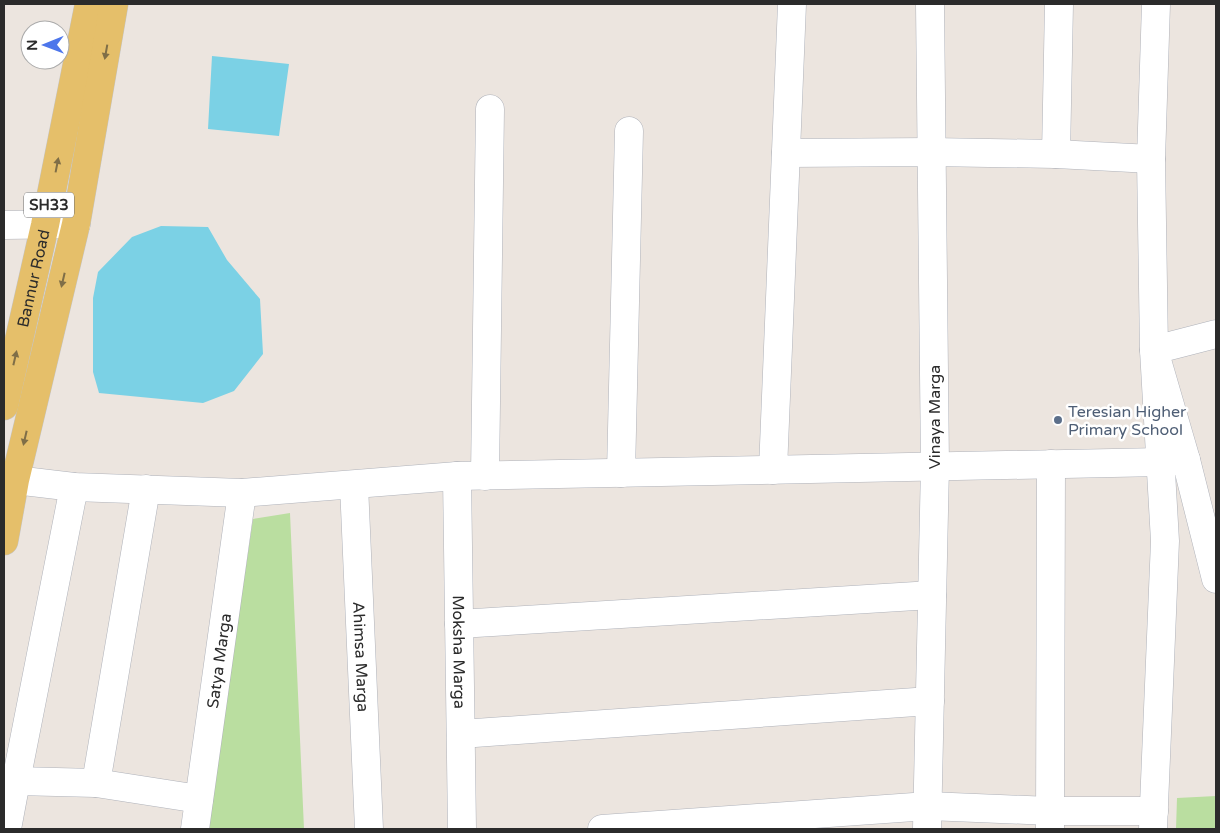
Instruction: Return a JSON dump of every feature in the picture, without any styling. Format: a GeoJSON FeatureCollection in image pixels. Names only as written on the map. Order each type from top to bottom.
{"type":"FeatureCollection","features":[{"type":"Feature","properties":{"kind":"main road","name":"Bannur Road"},"geometry":{"type":"LineString","coordinates":[[4,406],[43,235],[89,4]]}},
{"type":"Feature","properties":{"kind":"main road"},"geometry":{"type":"LineString","coordinates":[[4,541],[15,480],[73,235],[114,4]]}},
{"type":"Feature","properties":{"kind":"street"},"geometry":{"type":"LineString","coordinates":[[773,470],[792,4]]}},
{"type":"Feature","properties":{"kind":"street","name":"Vinaya Marga"},"geometry":{"type":"LineString","coordinates":[[928,818],[934,466],[930,4]]}},
{"type":"Feature","properties":{"kind":"street"},"geometry":{"type":"LineString","coordinates":[[1056,154],[1059,4]]}},
{"type":"Feature","properties":{"kind":"street"},"geometry":{"type":"LineString","coordinates":[[1156,4],[1151,159],[1154,350],[1173,461],[1216,579]]}},
{"type":"Feature","properties":{"kind":"street"},"geometry":{"type":"LineString","coordinates":[[485,476],[490,109]]}},
{"type":"Feature","properties":{"kind":"street"},"geometry":{"type":"LineString","coordinates":[[621,473],[629,131]]}},
{"type":"Feature","properties":{"kind":"street"},"geometry":{"type":"LineString","coordinates":[[786,153],[931,152],[1056,154],[1151,159]]}},
{"type":"Feature","properties":{"kind":"street"},"geometry":{"type":"LineString","coordinates":[[4,225],[43,235]]}},
{"type":"Feature","properties":{"kind":"street"},"geometry":{"type":"LineString","coordinates":[[4,244],[43,235],[73,235]]}},
{"type":"Feature","properties":{"kind":"street"},"geometry":{"type":"LineString","coordinates":[[1154,350],[1216,334]]}},
{"type":"Feature","properties":{"kind":"street"},"geometry":{"type":"LineString","coordinates":[[15,480],[74,487],[242,493],[457,476],[1173,461]]}},
{"type":"Feature","properties":{"kind":"street"},"geometry":{"type":"LineString","coordinates":[[602,829],[928,818],[1154,820],[1165,541],[1173,461]]}},
{"type":"Feature","properties":{"kind":"street"},"geometry":{"type":"LineString","coordinates":[[1050,820],[1051,464]]}},
{"type":"Feature","properties":{"kind":"street","name":"Moksha Marga"},"geometry":{"type":"LineString","coordinates":[[457,476],[462,829]]}},
{"type":"Feature","properties":{"kind":"street","name":"Ahimsa Marga"},"geometry":{"type":"LineString","coordinates":[[354,485],[368,829]]}},
{"type":"Feature","properties":{"kind":"street"},"geometry":{"type":"LineString","coordinates":[[7,829],[74,487]]}},
{"type":"Feature","properties":{"kind":"street"},"geometry":{"type":"LineString","coordinates":[[96,782],[146,489]]}},
{"type":"Feature","properties":{"kind":"street","name":"Satya Marga"},"geometry":{"type":"LineString","coordinates":[[195,829],[242,493]]}},
{"type":"Feature","properties":{"kind":"street"},"geometry":{"type":"LineString","coordinates":[[459,624],[932,595]]}},
{"type":"Feature","properties":{"kind":"street"},"geometry":{"type":"LineString","coordinates":[[461,734],[930,701]]}},
{"type":"Feature","properties":{"kind":"street"},"geometry":{"type":"LineString","coordinates":[[16,781],[96,782],[199,799]]}},
{"type":"Feature","properties":{"kind":"green space"},"geometry":{"type":"Polygon","coordinates":[[[290,513],[304,829],[207,829],[253,519],[290,513]]]}},
{"type":"Feature","properties":{"kind":"green space"},"geometry":{"type":"Polygon","coordinates":[[[1216,796],[1216,829],[1176,829],[1177,798],[1216,796]]]}},
{"type":"Feature","properties":{"kind":"water"},"geometry":{"type":"Polygon","coordinates":[[[212,56],[289,64],[279,136],[208,129],[212,56]]]}},
{"type":"Feature","properties":{"kind":"water"},"geometry":{"type":"Polygon","coordinates":[[[161,226],[208,227],[227,260],[260,299],[263,354],[234,391],[203,403],[99,393],[93,372],[93,298],[98,272],[132,237],[161,226]]]}},
{"type":"Feature","properties":{"kind":"place","name":"Teresian Higher Primary School"},"geometry":{"type":"Point","coordinates":[1058,420]}}]}
